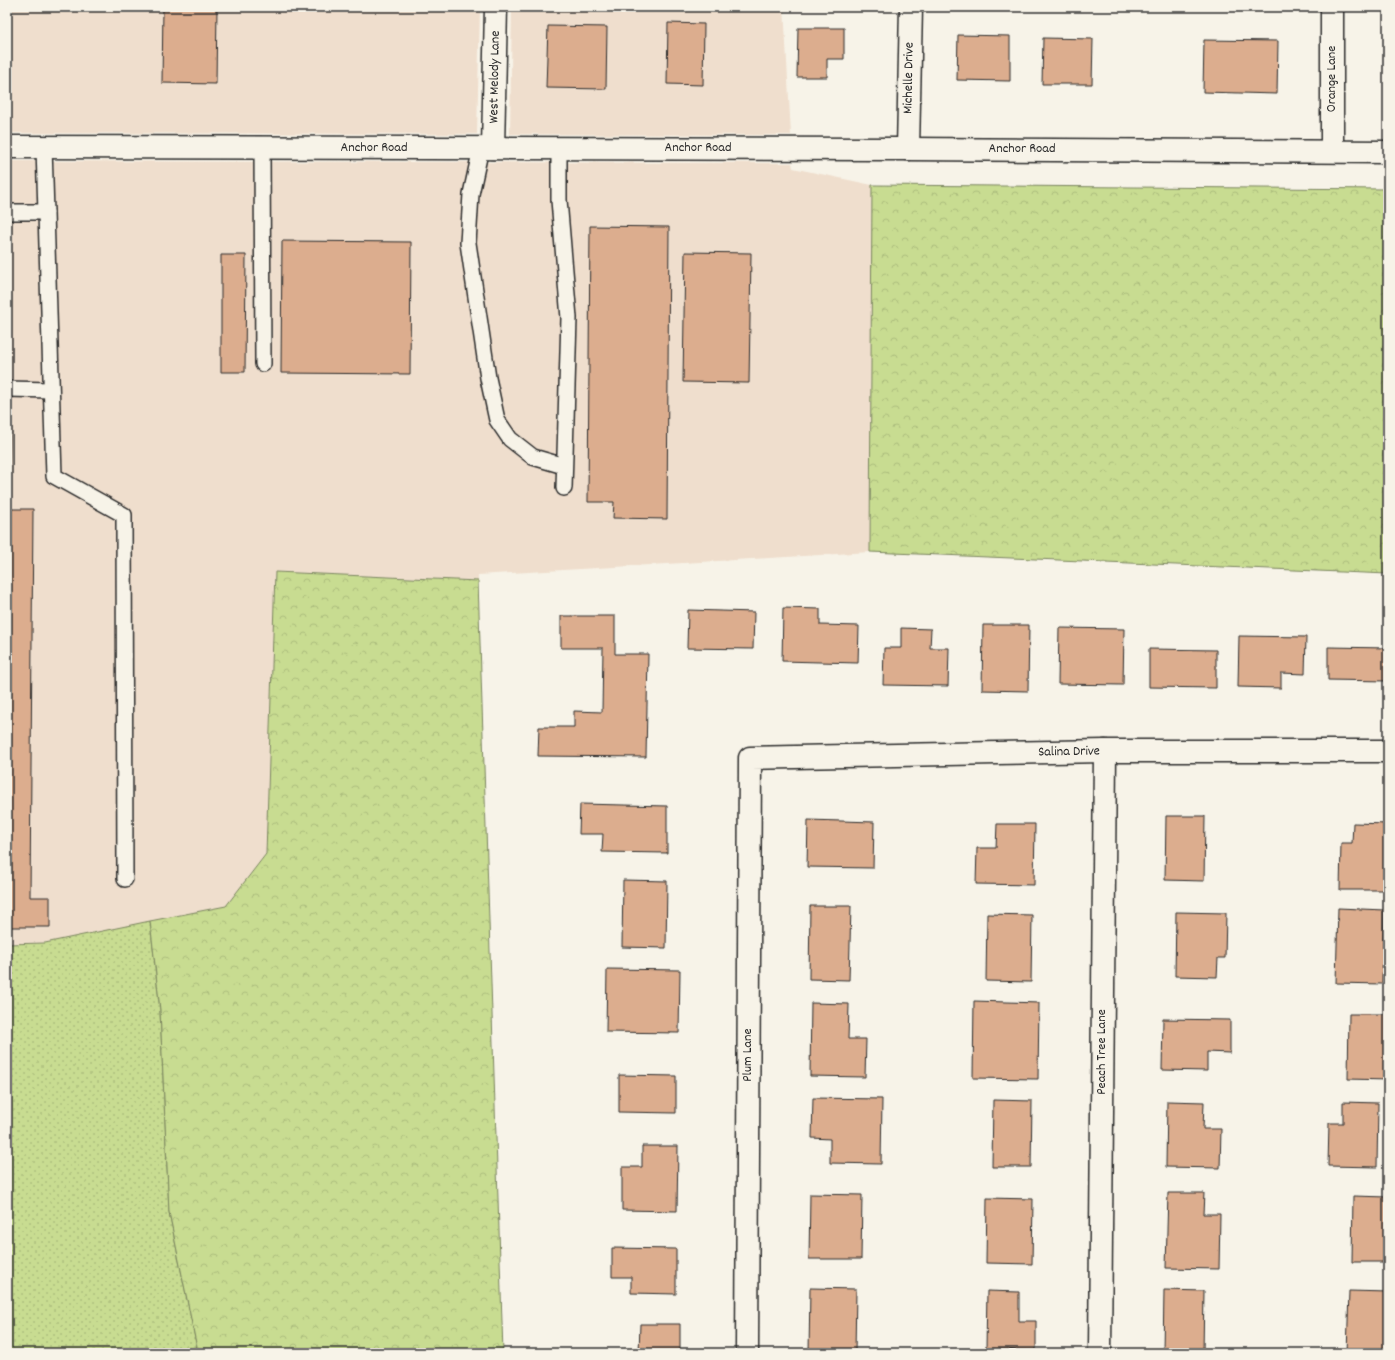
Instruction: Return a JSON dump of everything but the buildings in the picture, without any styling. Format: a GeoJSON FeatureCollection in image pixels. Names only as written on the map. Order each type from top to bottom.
{"type":"FeatureCollection","features":[{"type":"Feature","properties":{"kind":"street","name":"West Melody Lane"},"geometry":{"type":"LineString","coordinates":[[487,148],[496,7]]}},
{"type":"Feature","properties":{"kind":"street","name":"Michelle Drive"},"geometry":{"type":"LineString","coordinates":[[908,149],[911,7]]}},
{"type":"Feature","properties":{"kind":"street","name":"Orange Lane"},"geometry":{"type":"LineString","coordinates":[[1332,7],[1332,151]]}},
{"type":"Feature","properties":{"kind":"street","name":"Anchor Road"},"geometry":{"type":"LineString","coordinates":[[7,147],[908,149],[1388,152]]}},
{"type":"Feature","properties":{"kind":"street","name":"Salina Drive"},"geometry":{"type":"LineString","coordinates":[[750,758],[1105,751],[1388,751]]}},
{"type":"Feature","properties":{"kind":"street","name":"Peach Tree Lane"},"geometry":{"type":"LineString","coordinates":[[1100,1353],[1105,751]]}},
{"type":"Feature","properties":{"kind":"street","name":"Plum Lane"},"geometry":{"type":"LineString","coordinates":[[747,1353],[750,758]]}},
{"type":"Feature","properties":{"kind":"lane"},"geometry":{"type":"LineString","coordinates":[[44,147],[54,476],[124,515],[125,879]]}},
{"type":"Feature","properties":{"kind":"lane"},"geometry":{"type":"LineString","coordinates":[[262,147],[264,364]]}},
{"type":"Feature","properties":{"kind":"lane"},"geometry":{"type":"LineString","coordinates":[[487,148],[471,194],[468,243],[488,378],[497,420],[510,439],[533,456],[564,466]]}},
{"type":"Feature","properties":{"kind":"lane"},"geometry":{"type":"LineString","coordinates":[[559,148],[559,200],[569,318],[564,488]]}},
{"type":"Feature","properties":{"kind":"lane"},"geometry":{"type":"LineString","coordinates":[[7,212],[46,212]]}},
{"type":"Feature","properties":{"kind":"lane"},"geometry":{"type":"LineString","coordinates":[[7,389],[51,390]]}},
{"type":"Feature","properties":{"kind":"shaded area"},"geometry":{"type":"Polygon","coordinates":[[[7,7],[480,7],[477,134],[7,133],[7,7]]]}},
{"type":"Feature","properties":{"kind":"shaded area"},"geometry":{"type":"Polygon","coordinates":[[[512,7],[784,7],[791,135],[510,134],[512,7]]]}},
{"type":"Feature","properties":{"kind":"shaded area"},"geometry":{"type":"Polygon","coordinates":[[[7,161],[792,163],[793,168],[872,185],[870,552],[478,575],[478,581],[275,572],[266,854],[226,906],[45,943],[7,944],[7,161]]]}},
{"type":"Feature","properties":{"kind":"green space"},"geometry":{"type":"Polygon","coordinates":[[[872,185],[1388,189],[1388,574],[870,552],[872,185]]]}},
{"type":"Feature","properties":{"kind":"green space"},"geometry":{"type":"Polygon","coordinates":[[[275,572],[478,581],[503,1353],[198,1353],[169,1212],[160,1010],[150,921],[226,906],[266,854],[275,572]]]}},
{"type":"Feature","properties":{"kind":"green space"},"geometry":{"type":"Polygon","coordinates":[[[150,921],[160,1010],[169,1212],[198,1353],[7,1353],[7,944],[45,943],[150,921]]]}}]}
